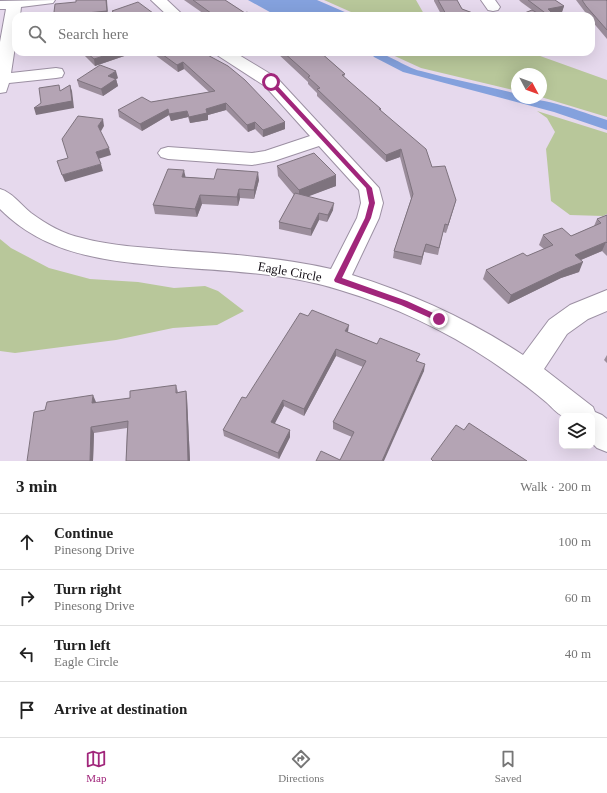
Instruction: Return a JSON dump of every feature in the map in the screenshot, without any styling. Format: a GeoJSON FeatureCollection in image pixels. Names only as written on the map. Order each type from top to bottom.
{"type":"FeatureCollection","features":[{"type":"Feature","properties":{"kind":"street"},"geometry":{"type":"LineString","coordinates":[[48,0],[10,3],[1,84],[56,73]]}},
{"type":"Feature","properties":{"kind":"street"},"geometry":{"type":"LineString","coordinates":[[158,0],[172,12]]}},
{"type":"Feature","properties":{"kind":"street"},"geometry":{"type":"LineString","coordinates":[[230,56],[271,82],[369,188],[372,203],[368,218],[338,280]]}},
{"type":"Feature","properties":{"kind":"street"},"geometry":{"type":"LineString","coordinates":[[168,154],[252,159],[267,157],[323,138]]}},
{"type":"Feature","properties":{"kind":"street","name":"Eagle Circle"},"geometry":{"type":"LineString","coordinates":[[0,196],[12,209],[30,223],[50,235],[76,245],[140,256],[274,267],[338,280],[404,303],[439,319],[527,371],[579,413]]}},
{"type":"Feature","properties":{"kind":"street"},"geometry":{"type":"LineString","coordinates":[[527,371],[558,328],[579,312],[607,300]]}},
{"type":"Feature","properties":{"kind":"street"},"geometry":{"type":"LineString","coordinates":[[595,427],[607,438]]}},
{"type":"Feature","properties":{"kind":"green space"},"geometry":{"type":"Polygon","coordinates":[[[324,0],[416,0],[423,12],[351,12],[324,0]]]}},
{"type":"Feature","properties":{"kind":"green space"},"geometry":{"type":"Polygon","coordinates":[[[395,56],[540,56],[607,80],[607,117],[547,99],[547,68],[511,68],[511,90],[421,68],[395,56]]]}},
{"type":"Feature","properties":{"kind":"green space"},"geometry":{"type":"Polygon","coordinates":[[[537,111],[607,133],[607,214],[603,216],[570,215],[551,201],[546,149],[555,132],[547,118],[537,111]]]}},
{"type":"Feature","properties":{"kind":"green space"},"geometry":{"type":"Polygon","coordinates":[[[0,239],[11,248],[49,268],[90,279],[138,282],[174,288],[205,286],[218,291],[244,311],[217,325],[173,328],[116,340],[15,353],[0,351],[0,239]]]}},
{"type":"Feature","properties":{"kind":"water"},"geometry":{"type":"Polygon","coordinates":[[[248,0],[317,0],[345,12],[270,12],[248,0]]]}},
{"type":"Feature","properties":{"kind":"water"},"geometry":{"type":"Polygon","coordinates":[[[373,56],[387,56],[414,69],[511,92],[511,101],[403,72],[373,56]]]}},
{"type":"Feature","properties":{"kind":"water"},"geometry":{"type":"Polygon","coordinates":[[[547,102],[563,106],[607,120],[607,130],[554,112],[524,104],[547,104],[547,102]]]}},
{"type":"Feature","properties":{"kind":"building"},"geometry":{"type":"Polygon","coordinates":[[[76,0],[106,0],[107,11],[54,12],[55,4],[76,2],[76,0]]]}},
{"type":"Feature","properties":{"kind":"building"},"geometry":{"type":"Polygon","coordinates":[[[193,0],[225,0],[243,12],[210,12],[193,0]]]}},
{"type":"Feature","properties":{"kind":"building"},"geometry":{"type":"Polygon","coordinates":[[[438,0],[457,0],[462,9],[470,12],[445,12],[438,0]]]}},
{"type":"Feature","properties":{"kind":"building"},"geometry":{"type":"Polygon","coordinates":[[[528,0],[555,0],[564,6],[548,9],[551,12],[544,12],[528,0]]]}},
{"type":"Feature","properties":{"kind":"building"},"geometry":{"type":"Polygon","coordinates":[[[582,0],[607,1],[607,30],[595,16],[595,12],[591,12],[582,0]]]}},
{"type":"Feature","properties":{"kind":"building"},"geometry":{"type":"Polygon","coordinates":[[[138,2],[152,12],[113,12],[112,11],[138,2]]]}},
{"type":"Feature","properties":{"kind":"building"},"geometry":{"type":"Polygon","coordinates":[[[91,56],[103,56],[94,59],[91,56]]]}},
{"type":"Feature","properties":{"kind":"building"},"geometry":{"type":"Polygon","coordinates":[[[165,56],[209,56],[228,66],[245,80],[285,122],[263,130],[255,122],[247,125],[226,103],[206,109],[207,113],[189,117],[187,111],[169,114],[168,109],[140,124],[118,110],[142,97],[151,102],[215,91],[183,62],[177,65],[165,56]]]}},
{"type":"Feature","properties":{"kind":"building"},"geometry":{"type":"Polygon","coordinates":[[[288,56],[325,56],[345,74],[342,75],[381,109],[379,109],[426,149],[432,167],[445,166],[456,200],[448,225],[445,224],[439,248],[426,244],[422,257],[394,251],[413,194],[401,149],[386,155],[317,89],[320,88],[308,77],[310,76],[288,56]]]}},
{"type":"Feature","properties":{"kind":"building"},"geometry":{"type":"Polygon","coordinates":[[[100,65],[116,71],[108,76],[116,79],[101,89],[77,80],[100,65]]]}},
{"type":"Feature","properties":{"kind":"building"},"geometry":{"type":"Polygon","coordinates":[[[59,85],[60,91],[70,85],[72,101],[34,108],[41,103],[39,88],[59,85]]]}},
{"type":"Feature","properties":{"kind":"building"},"geometry":{"type":"Polygon","coordinates":[[[78,116],[103,119],[98,126],[109,148],[96,152],[101,164],[62,175],[57,161],[68,158],[62,139],[78,116]]]}},
{"type":"Feature","properties":{"kind":"building"},"geometry":{"type":"Polygon","coordinates":[[[314,153],[336,175],[299,190],[277,166],[314,153]]]}},
{"type":"Feature","properties":{"kind":"building"},"geometry":{"type":"Polygon","coordinates":[[[168,169],[184,170],[182,177],[214,179],[217,169],[258,172],[254,190],[239,189],[237,197],[200,195],[195,209],[153,205],[168,169]]]}},
{"type":"Feature","properties":{"kind":"building"},"geometry":{"type":"Polygon","coordinates":[[[295,193],[334,203],[328,215],[319,213],[311,229],[279,222],[295,193]]]}},
{"type":"Feature","properties":{"kind":"building"},"geometry":{"type":"Polygon","coordinates":[[[607,215],[607,243],[606,242],[575,255],[583,262],[511,295],[486,270],[523,253],[527,256],[553,245],[543,235],[562,228],[571,236],[601,223],[597,219],[607,215]]]}},
{"type":"Feature","properties":{"kind":"building"},"geometry":{"type":"Polygon","coordinates":[[[312,310],[349,325],[345,331],[377,344],[380,338],[420,354],[416,361],[425,364],[382,461],[316,461],[321,451],[340,460],[354,432],[333,422],[366,361],[336,349],[304,409],[283,400],[271,422],[290,430],[278,453],[223,430],[242,397],[246,398],[300,313],[308,316],[312,310]]]}},
{"type":"Feature","properties":{"kind":"building"},"geometry":{"type":"Polygon","coordinates":[[[176,385],[176,393],[186,391],[188,461],[126,461],[128,421],[91,427],[90,461],[27,461],[34,412],[45,410],[47,402],[93,395],[92,403],[130,398],[130,391],[176,385]]]}},
{"type":"Feature","properties":{"kind":"building"},"geometry":{"type":"Polygon","coordinates":[[[469,423],[527,461],[433,461],[431,459],[456,425],[464,430],[469,423]]]}},
{"type":"Feature","properties":{"kind":"route"},"geometry":{"type":"LineString","coordinates":[[271,82],[369,188],[372,203],[368,218],[338,280],[368,289],[439,319]]}}]}
